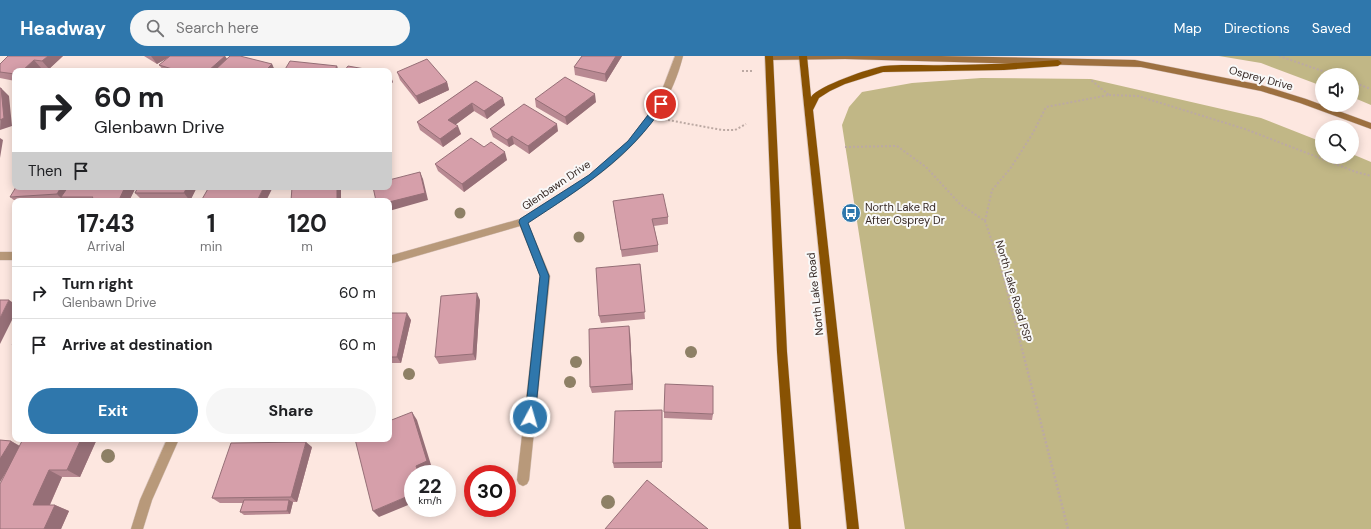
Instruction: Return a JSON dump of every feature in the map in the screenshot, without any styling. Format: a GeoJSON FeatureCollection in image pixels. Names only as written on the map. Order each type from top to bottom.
{"type":"FeatureCollection","features":[{"type":"Feature","properties":{"kind":"main road"},"geometry":{"type":"LineString","coordinates":[[769,56],[782,352],[796,529]]}},
{"type":"Feature","properties":{"kind":"main road","name":"North Lake Road"},"geometry":{"type":"LineString","coordinates":[[803,56],[854,529]]}},
{"type":"Feature","properties":{"kind":"main road"},"geometry":{"type":"LineString","coordinates":[[809,110],[816,96],[827,89],[842,82],[883,69],[1004,67],[1058,63]]}},
{"type":"Feature","properties":{"kind":"street","name":"Glenbawn Drive"},"geometry":{"type":"LineString","coordinates":[[392,259],[523,222],[592,177],[631,143],[661,104],[679,56]]}},
{"type":"Feature","properties":{"kind":"street","name":"Osprey Drive"},"geometry":{"type":"LineString","coordinates":[[769,56],[1141,64]]}},
{"type":"Feature","properties":{"kind":"street","name":"Osprey Drive"},"geometry":{"type":"LineString","coordinates":[[1089,56],[1141,64],[1262,89],[1308,103],[1371,126]]}},
{"type":"Feature","properties":{"kind":"street"},"geometry":{"type":"LineString","coordinates":[[523,222],[545,276],[523,480]]}},
{"type":"Feature","properties":{"kind":"street"},"geometry":{"type":"LineString","coordinates":[[0,256],[12,256]]}},
{"type":"Feature","properties":{"kind":"street"},"geometry":{"type":"LineString","coordinates":[[137,529],[146,500],[173,442]]}},
{"type":"Feature","properties":{"kind":"path"},"geometry":{"type":"LineString","coordinates":[[1279,56],[1315,68]]}},
{"type":"Feature","properties":{"kind":"path"},"geometry":{"type":"LineString","coordinates":[[742,71],[749,71]]}},
{"type":"Feature","properties":{"kind":"path"},"geometry":{"type":"LineString","coordinates":[[1085,75],[1109,95]]}},
{"type":"Feature","properties":{"kind":"path"},"geometry":{"type":"LineString","coordinates":[[1359,85],[1371,90]]}},
{"type":"Feature","properties":{"kind":"path"},"geometry":{"type":"LineString","coordinates":[[845,147],[897,146],[926,167],[960,204],[984,221],[992,190],[1014,163],[1033,133],[1046,107],[1109,95],[1138,96],[1245,129],[1356,172],[1371,176]]}},
{"type":"Feature","properties":{"kind":"path"},"geometry":{"type":"LineString","coordinates":[[653,114],[679,124],[723,130],[734,130],[746,124]]}},
{"type":"Feature","properties":{"kind":"path","name":"North Lake Road PSP"},"geometry":{"type":"LineString","coordinates":[[984,221],[1000,262],[1068,529]]}},
{"type":"Feature","properties":{"kind":"shaded area"},"geometry":{"type":"Polygon","coordinates":[[[1219,56],[1371,56],[1371,105],[1359,100],[1359,68],[1315,68],[1315,83],[1261,63],[1219,56]]]}},
{"type":"Feature","properties":{"kind":"shaded area"},"geometry":{"type":"Polygon","coordinates":[[[981,78],[1091,79],[1261,118],[1315,139],[1315,164],[1359,164],[1359,157],[1371,162],[1371,529],[905,529],[842,125],[849,107],[862,92],[912,83],[981,78]]]}},
{"type":"Feature","properties":{"kind":"building"},"geometry":{"type":"Polygon","coordinates":[[[8,56],[48,56],[42,61],[34,60],[25,68],[12,68],[12,74],[0,72],[0,64],[8,56]]]}},
{"type":"Feature","properties":{"kind":"building"},"geometry":{"type":"Polygon","coordinates":[[[170,56],[225,56],[211,68],[169,68],[159,65],[170,56]]]}},
{"type":"Feature","properties":{"kind":"building"},"geometry":{"type":"Polygon","coordinates":[[[230,56],[240,56],[272,64],[268,68],[217,68],[230,56]]]}},
{"type":"Feature","properties":{"kind":"building"},"geometry":{"type":"Polygon","coordinates":[[[582,56],[616,56],[605,74],[574,67],[582,56]]]}},
{"type":"Feature","properties":{"kind":"building"},"geometry":{"type":"Polygon","coordinates":[[[427,59],[447,82],[416,96],[397,72],[427,59]]]}},
{"type":"Feature","properties":{"kind":"building"},"geometry":{"type":"Polygon","coordinates":[[[290,61],[337,66],[336,68],[286,68],[290,61]]]}},
{"type":"Feature","properties":{"kind":"building"},"geometry":{"type":"Polygon","coordinates":[[[348,66],[359,68],[346,68],[348,66]]]}},
{"type":"Feature","properties":{"kind":"building"},"geometry":{"type":"Polygon","coordinates":[[[565,77],[595,94],[565,117],[535,99],[565,77]]]}},
{"type":"Feature","properties":{"kind":"building"},"geometry":{"type":"Polygon","coordinates":[[[476,81],[503,98],[484,111],[472,103],[448,120],[458,126],[440,139],[417,122],[476,81]]]}},
{"type":"Feature","properties":{"kind":"building"},"geometry":{"type":"Polygon","coordinates":[[[0,88],[4,118],[0,120],[0,88]]]}},
{"type":"Feature","properties":{"kind":"building"},"geometry":{"type":"Polygon","coordinates":[[[524,104],[557,124],[528,146],[512,136],[507,140],[490,129],[524,104]]]}},
{"type":"Feature","properties":{"kind":"building"},"geometry":{"type":"Polygon","coordinates":[[[471,138],[484,147],[491,142],[505,152],[462,184],[435,164],[471,138]]]}},
{"type":"Feature","properties":{"kind":"building"},"geometry":{"type":"Polygon","coordinates":[[[420,172],[425,193],[392,201],[392,198],[375,198],[374,190],[392,190],[392,179],[420,172]]]}},
{"type":"Feature","properties":{"kind":"building"},"geometry":{"type":"Polygon","coordinates":[[[14,190],[59,190],[57,194],[10,197],[14,190]]]}},
{"type":"Feature","properties":{"kind":"building"},"geometry":{"type":"Polygon","coordinates":[[[66,190],[124,190],[120,198],[61,197],[66,190]]]}},
{"type":"Feature","properties":{"kind":"building"},"geometry":{"type":"Polygon","coordinates":[[[136,190],[186,190],[184,193],[135,193],[136,190]]]}},
{"type":"Feature","properties":{"kind":"building"},"geometry":{"type":"Polygon","coordinates":[[[207,190],[262,190],[258,198],[203,198],[207,190]]]}},
{"type":"Feature","properties":{"kind":"building"},"geometry":{"type":"Polygon","coordinates":[[[292,190],[337,190],[337,198],[291,198],[292,190]]]}},
{"type":"Feature","properties":{"kind":"building"},"geometry":{"type":"Polygon","coordinates":[[[663,194],[668,217],[652,219],[658,245],[621,250],[613,201],[663,194]]]}},
{"type":"Feature","properties":{"kind":"building"},"geometry":{"type":"Polygon","coordinates":[[[640,264],[645,312],[599,316],[596,268],[640,264]]]}},
{"type":"Feature","properties":{"kind":"building"},"geometry":{"type":"Polygon","coordinates":[[[477,293],[473,354],[435,357],[441,296],[477,293]]]}},
{"type":"Feature","properties":{"kind":"building"},"geometry":{"type":"Polygon","coordinates":[[[0,300],[9,300],[0,318],[0,300]]]}},
{"type":"Feature","properties":{"kind":"building"},"geometry":{"type":"Polygon","coordinates":[[[392,313],[407,313],[397,357],[392,357],[392,313]]]}},
{"type":"Feature","properties":{"kind":"building"},"geometry":{"type":"Polygon","coordinates":[[[629,326],[632,384],[590,387],[589,329],[629,326]]]}},
{"type":"Feature","properties":{"kind":"building"},"geometry":{"type":"Polygon","coordinates":[[[665,384],[713,386],[713,414],[664,412],[665,384]]]}},
{"type":"Feature","properties":{"kind":"building"},"geometry":{"type":"Polygon","coordinates":[[[662,410],[662,462],[613,463],[615,411],[662,410]]]}},
{"type":"Feature","properties":{"kind":"building"},"geometry":{"type":"Polygon","coordinates":[[[412,412],[427,461],[418,465],[404,465],[404,498],[373,511],[356,442],[392,442],[392,420],[412,412]]]}},
{"type":"Feature","properties":{"kind":"building"},"geometry":{"type":"Polygon","coordinates":[[[0,440],[11,441],[0,459],[0,440]]]}},
{"type":"Feature","properties":{"kind":"building"},"geometry":{"type":"Polygon","coordinates":[[[21,442],[80,442],[67,470],[49,470],[33,505],[55,505],[44,529],[0,529],[0,484],[21,442]]]}},
{"type":"Feature","properties":{"kind":"building"},"geometry":{"type":"Polygon","coordinates":[[[306,442],[291,497],[212,498],[231,443],[306,442]]]}},
{"type":"Feature","properties":{"kind":"building"},"geometry":{"type":"Polygon","coordinates":[[[647,480],[708,529],[605,529],[647,480]]]}},
{"type":"Feature","properties":{"kind":"building"},"geometry":{"type":"Polygon","coordinates":[[[244,500],[289,500],[287,511],[240,512],[244,500]]]}},
{"type":"Feature","properties":{"kind":"place","name":"North Lake Rd After Osprey Dr"},"geometry":{"type":"Point","coordinates":[851,213]}},
{"type":"Feature","properties":{"kind":"route"},"geometry":{"type":"LineString","coordinates":[[530,417],[545,276],[523,222],[592,177],[631,143],[661,104]]}}]}
